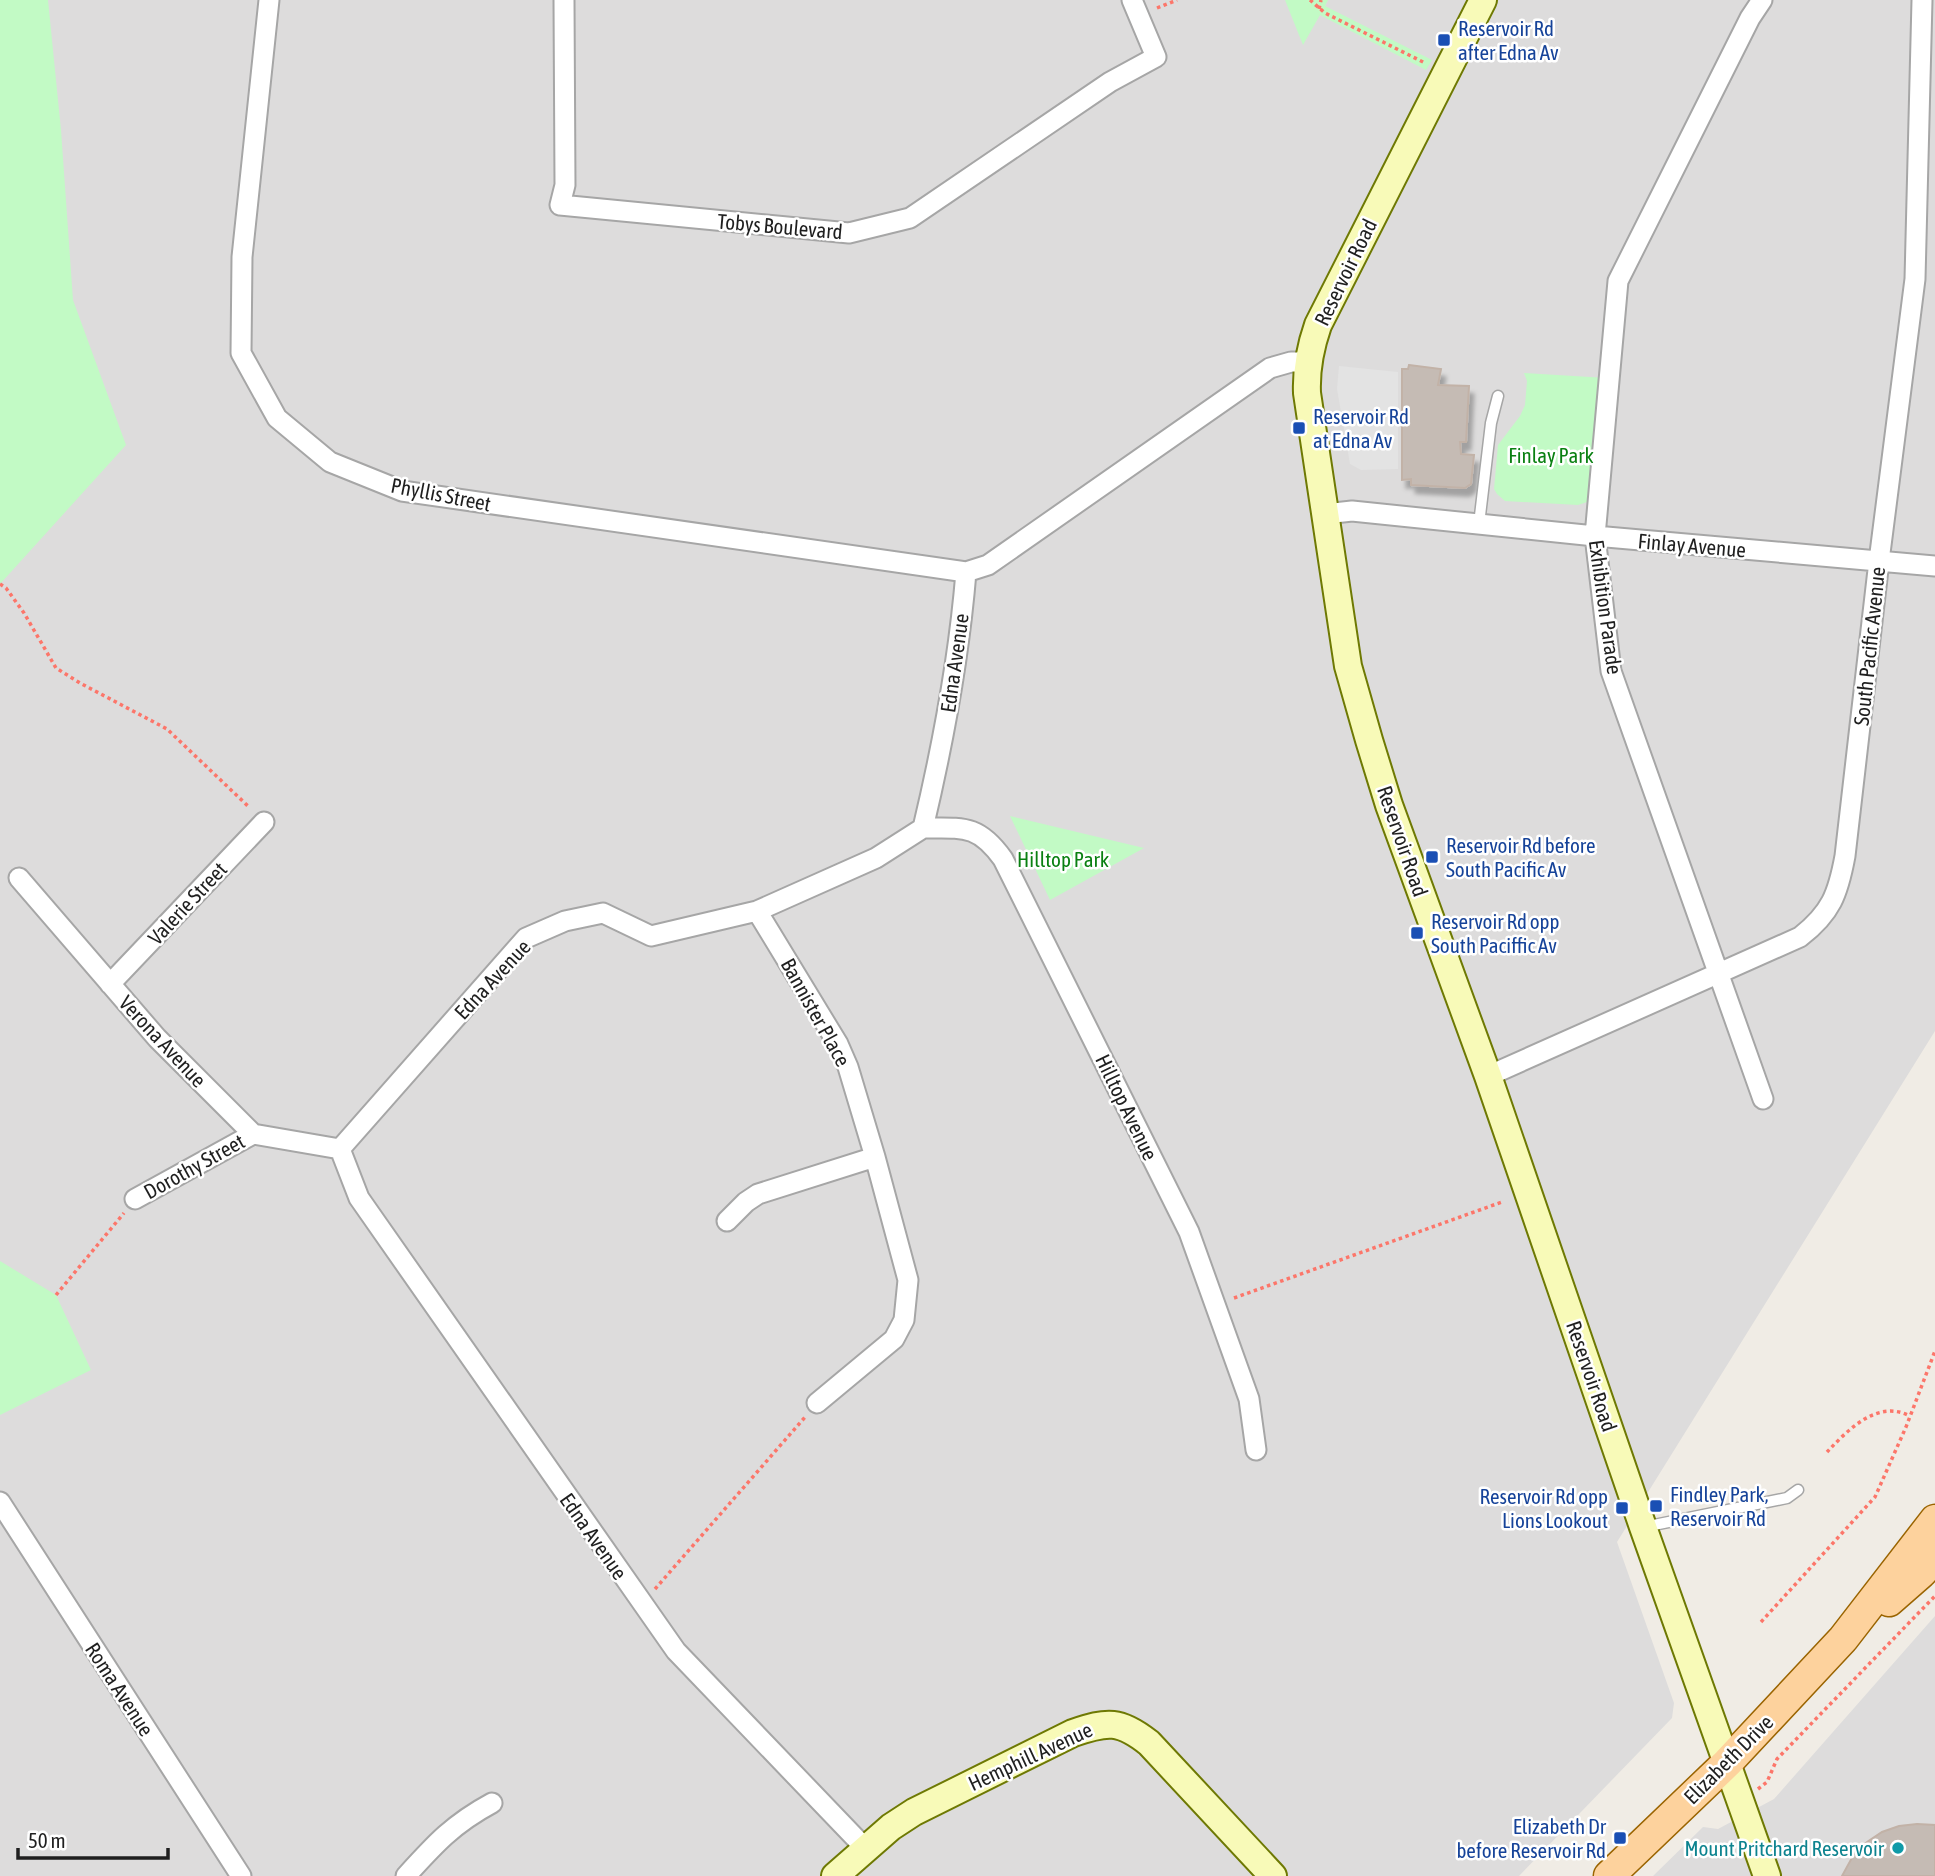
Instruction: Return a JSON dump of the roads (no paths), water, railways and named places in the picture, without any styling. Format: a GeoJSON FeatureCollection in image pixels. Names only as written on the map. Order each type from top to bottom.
{"type":"FeatureCollection","features":[{"type":"Feature","properties":{"kind":"main road","name":"Elizabeth Drive"},"geometry":{"type":"LineString","coordinates":[[1609,1876],[1727,1763],[1843,1639],[1935,1520]]}},
{"type":"Feature","properties":{"kind":"main road","name":"Elizabeth Drive"},"geometry":{"type":"LineString","coordinates":[[1843,1639],[1935,1558]]}},
{"type":"Feature","properties":{"kind":"street","name":"Phyllis Street"},"geometry":{"type":"LineString","coordinates":[[270,0],[242,257],[241,353],[277,418],[330,462],[402,491],[966,572]]}},
{"type":"Feature","properties":{"kind":"street","name":"Tobys Boulevard"},"geometry":{"type":"LineString","coordinates":[[564,0],[565,186],[560,205],[849,233],[910,218],[1110,82],[1156,57],[1132,0]]}},
{"type":"Feature","properties":{"kind":"street","name":"Reservoir Road"},"geometry":{"type":"LineString","coordinates":[[1483,0],[1318,325],[1310,347],[1307,393],[1348,666],[1389,805],[1488,1076],[1643,1527],[1768,1876]]}},
{"type":"Feature","properties":{"kind":"street","name":"Exhibition Parade"},"geometry":{"type":"LineString","coordinates":[[1762,0],[1750,18],[1618,281],[1595,536],[1611,671],[1763,1099]]}},
{"type":"Feature","properties":{"kind":"street","name":"South Pacific Avenue"},"geometry":{"type":"LineString","coordinates":[[1488,1076],[1800,937],[1818,923],[1830,907],[1840,886],[1916,279],[1922,0]]}},
{"type":"Feature","properties":{"kind":"street"},"geometry":{"type":"LineString","coordinates":[[966,572],[988,565],[1269,368],[1291,362],[1308,362]]}},
{"type":"Feature","properties":{"kind":"street","name":"Finlay Avenue"},"geometry":{"type":"LineString","coordinates":[[1325,514],[1352,511],[1935,566]]}},
{"type":"Feature","properties":{"kind":"street","name":"Edna Avenue"},"geometry":{"type":"LineString","coordinates":[[865,1848],[676,1651],[359,1198],[340,1149],[526,938],[565,921],[603,913],[651,936],[757,911],[876,858],[923,828],[937,769],[958,648],[966,572]]}},
{"type":"Feature","properties":{"kind":"street","name":"Valerie Street"},"geometry":{"type":"LineString","coordinates":[[110,984],[264,822]]}},
{"type":"Feature","properties":{"kind":"street","name":"Hilltop Avenue"},"geometry":{"type":"LineString","coordinates":[[923,828],[954,828],[981,834],[1003,859],[1189,1232],[1249,1398],[1256,1450]]}},
{"type":"Feature","properties":{"kind":"street","name":"Verona Avenue"},"geometry":{"type":"LineString","coordinates":[[19,878],[157,1038],[253,1134]]}},
{"type":"Feature","properties":{"kind":"street","name":"Bannister Place"},"geometry":{"type":"LineString","coordinates":[[757,911],[838,1044],[848,1067],[908,1280],[904,1321],[894,1339],[817,1403]]}},
{"type":"Feature","properties":{"kind":"street"},"geometry":{"type":"LineString","coordinates":[[253,1134],[340,1149]]}},
{"type":"Feature","properties":{"kind":"street","name":"Dorothy Street"},"geometry":{"type":"LineString","coordinates":[[135,1199],[253,1134]]}},
{"type":"Feature","properties":{"kind":"street"},"geometry":{"type":"LineString","coordinates":[[727,1221],[758,1194],[875,1157]]}},
{"type":"Feature","properties":{"kind":"street","name":"Roma Avenue"},"geometry":{"type":"LineString","coordinates":[[0,1502],[241,1876]]}},
{"type":"Feature","properties":{"kind":"street","name":"Hemphill Avenue"},"geometry":{"type":"LineString","coordinates":[[835,1876],[891,1827],[944,1796],[1073,1733],[1100,1724],[1117,1724],[1133,1731],[1149,1743],[1273,1876]]}},
{"type":"Feature","properties":{"kind":"street"},"geometry":{"type":"LineString","coordinates":[[406,1876],[443,1835],[466,1817],[492,1803]]}},
{"type":"Feature","properties":{"kind":"lane"},"geometry":{"type":"LineString","coordinates":[[1479,524],[1491,424],[1499,396]]}},
{"type":"Feature","properties":{"kind":"lane"},"geometry":{"type":"LineString","coordinates":[[1643,1527],[1787,1498],[1798,1490]]}},
{"type":"Feature","properties":{"kind":"place","name":"Reservoir Rd after Edna Av"},"geometry":{"type":"Point","coordinates":[1444,40]}},
{"type":"Feature","properties":{"kind":"place","name":"Reservoir Rd at Edna Av"},"geometry":{"type":"Point","coordinates":[1299,428]}},
{"type":"Feature","properties":{"kind":"place","name":"Reservoir Rd before South Pacific Av"},"geometry":{"type":"Point","coordinates":[1432,857]}},
{"type":"Feature","properties":{"kind":"place","name":"Reservoir Rd opp South Paciffic Av"},"geometry":{"type":"Point","coordinates":[1417,933]}},
{"type":"Feature","properties":{"kind":"place","name":"Findley Park, Reservoir Rd"},"geometry":{"type":"Point","coordinates":[1656,1506]}},
{"type":"Feature","properties":{"kind":"place","name":"Reservoir Rd opp Lions Lookout"},"geometry":{"type":"Point","coordinates":[1622,1508]}},
{"type":"Feature","properties":{"kind":"place","name":"Elizabeth Dr before Reservoir Rd"},"geometry":{"type":"Point","coordinates":[1620,1838]}},
{"type":"Feature","properties":{"kind":"place","name":"Mount Pritchard Reservoir"},"geometry":{"type":"Point","coordinates":[1898,1848]}},
{"type":"Feature","properties":{"kind":"park label","name":"Finlay Park"},"geometry":{"type":"Point","coordinates":[1551,455]}},
{"type":"Feature","properties":{"kind":"park label","name":"Hilltop Park"},"geometry":{"type":"Point","coordinates":[1063,859]}}]}
